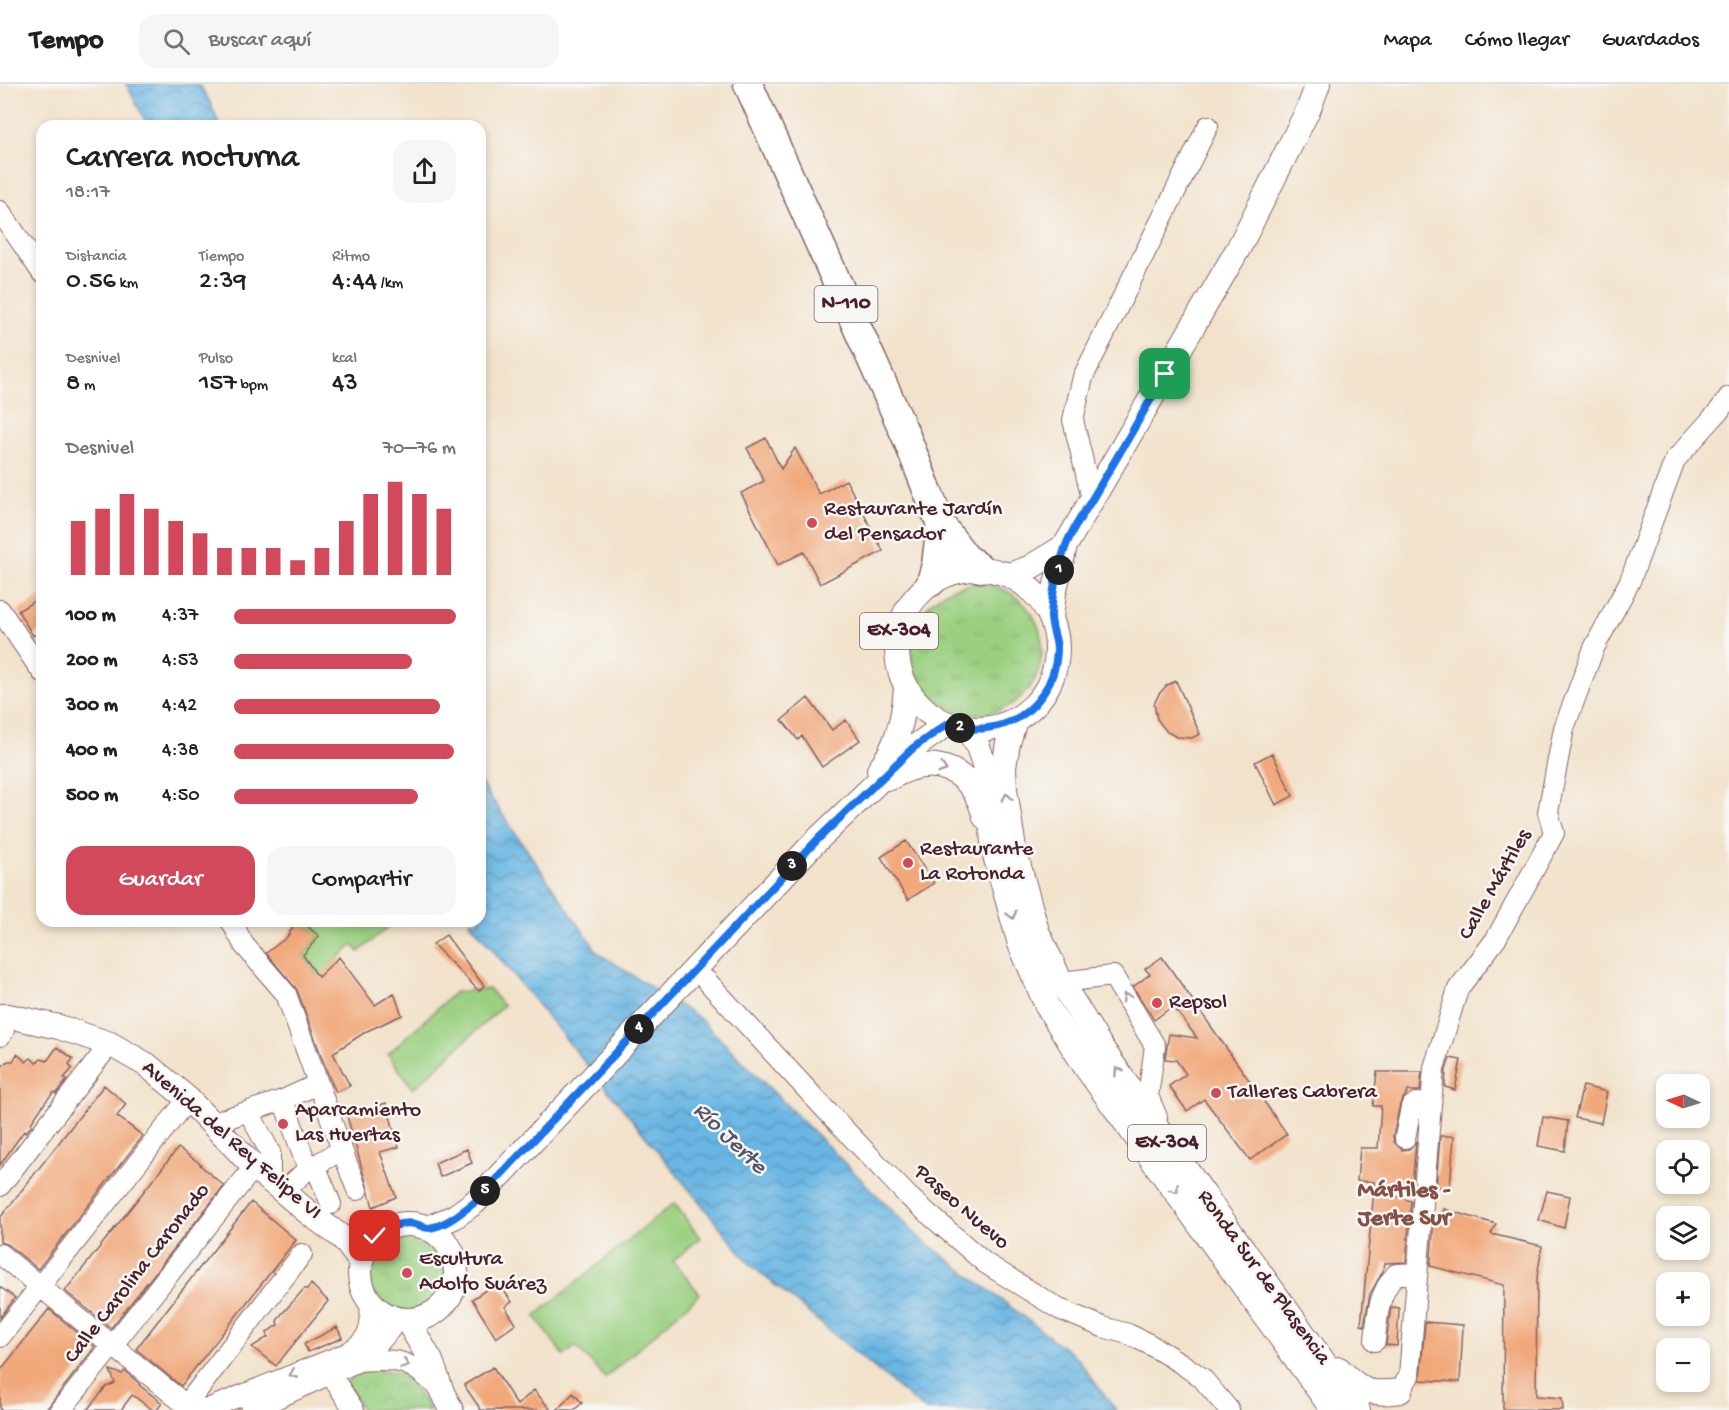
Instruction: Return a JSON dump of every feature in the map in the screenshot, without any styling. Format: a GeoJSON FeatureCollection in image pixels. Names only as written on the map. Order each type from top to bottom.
{"type":"FeatureCollection","features":[{"type":"Feature","properties":{"kind":"highway","name":"N-110"},"geometry":{"type":"LineString","coordinates":[[748,84],[906,436],[941,525],[953,544],[980,568]]}},
{"type":"Feature","properties":{"kind":"highway","name":"N-110"},"geometry":{"type":"LineString","coordinates":[[931,582],[936,565],[941,525]]}},
{"type":"Feature","properties":{"kind":"main road"},"geometry":{"type":"LineString","coordinates":[[1051,617],[1065,546],[1238,249],[1309,108],[1318,84]]}},
{"type":"Feature","properties":{"kind":"main road"},"geometry":{"type":"LineString","coordinates":[[1009,575],[1029,568],[1065,546]]}},
{"type":"Feature","properties":{"kind":"main road","name":"Ronda Sur de Plasencia"},"geometry":{"type":"LineString","coordinates":[[957,727],[992,728],[1015,720],[1041,698],[1055,667],[1057,650],[1055,633],[1051,617],[1038,597],[1020,581],[1009,575],[980,568],[954,571],[931,582],[914,599],[902,619],[896,642],[898,666],[906,688],[924,710],[957,727],[977,744],[984,761],[987,778],[994,852],[1020,944],[1047,1006],[1087,1069],[1334,1410]]}},
{"type":"Feature","properties":{"kind":"main road"},"geometry":{"type":"LineString","coordinates":[[843,815],[884,763],[897,736],[904,714],[906,688]]}},
{"type":"Feature","properties":{"kind":"main road","name":"Ronda Sur de Plasencia"},"geometry":{"type":"LineString","coordinates":[[1015,720],[1004,767],[1014,849],[1037,931],[1061,982],[1101,1047],[1170,1148],[1358,1410]]}},
{"type":"Feature","properties":{"kind":"main road"},"geometry":{"type":"LineString","coordinates":[[428,1228],[454,1217],[477,1200],[814,843],[913,748],[957,727]]}},
{"type":"Feature","properties":{"kind":"main road"},"geometry":{"type":"LineString","coordinates":[[870,790],[895,775],[921,765],[950,770],[970,784],[981,802],[994,852]]}},
{"type":"Feature","properties":{"kind":"main road","name":"Avenida del Rey Felipe VI"},"geometry":{"type":"LineString","coordinates":[[1,1029],[8,1016],[59,1028],[110,1044],[147,1065],[188,1100],[269,1180],[310,1214],[335,1231]]}},
{"type":"Feature","properties":{"kind":"main road"},"geometry":{"type":"LineString","coordinates":[[452,1252],[459,1228],[477,1200]]}},
{"type":"Feature","properties":{"kind":"main road"},"geometry":{"type":"LineString","coordinates":[[400,1224],[415,1224],[428,1228],[438,1234],[452,1252],[456,1266],[454,1286],[444,1303],[434,1312],[421,1318],[402,1319],[387,1315],[370,1301],[363,1289],[360,1276],[361,1262],[366,1248],[375,1236],[387,1228],[400,1224]]}},
{"type":"Feature","properties":{"kind":"main road"},"geometry":{"type":"LineString","coordinates":[[335,1231],[356,1237],[375,1236]]}},
{"type":"Feature","properties":{"kind":"main road"},"geometry":{"type":"LineString","coordinates":[[335,1231],[361,1262]]}},
{"type":"Feature","properties":{"kind":"main road"},"geometry":{"type":"LineString","coordinates":[[431,1360],[429,1327],[434,1312]]}},
{"type":"Feature","properties":{"kind":"main road"},"geometry":{"type":"LineString","coordinates":[[402,1319],[431,1360],[447,1401]]}},
{"type":"Feature","properties":{"kind":"main road"},"geometry":{"type":"LineString","coordinates":[[1296,1324],[1357,1387],[1395,1401]]}},
{"type":"Feature","properties":{"kind":"street"},"geometry":{"type":"LineString","coordinates":[[1092,499],[1073,420],[1083,377],[1208,126]]}},
{"type":"Feature","properties":{"kind":"street"},"geometry":{"type":"LineString","coordinates":[[0,211],[36,264]]}},
{"type":"Feature","properties":{"kind":"street","name":"Calle Mártiles"},"geometry":{"type":"LineString","coordinates":[[1395,1401],[1409,1376],[1410,1365],[1402,1350],[1405,1305],[1417,1282],[1434,1068],[1458,989],[1496,939],[1554,833],[1548,812],[1564,728],[1594,648],[1630,581],[1675,460],[1729,397]]}},
{"type":"Feature","properties":{"kind":"street"},"geometry":{"type":"LineString","coordinates":[[0,610],[36,663]]}},
{"type":"Feature","properties":{"kind":"street"},"geometry":{"type":"LineString","coordinates":[[234,927],[244,945],[286,994],[357,1190]]}},
{"type":"Feature","properties":{"kind":"street"},"geometry":{"type":"LineString","coordinates":[[1061,982],[1113,976],[1155,1046],[1148,1096],[1170,1148]]}},
{"type":"Feature","properties":{"kind":"street","name":"Paseo Nuevo"},"geometry":{"type":"LineString","coordinates":[[706,980],[908,1196],[985,1263],[1059,1309],[1103,1327],[1128,1334],[1166,1354],[1202,1378],[1229,1410]]}},
{"type":"Feature","properties":{"kind":"street"},"geometry":{"type":"LineString","coordinates":[[0,1186],[110,1044]]}},
{"type":"Feature","properties":{"kind":"street"},"geometry":{"type":"LineString","coordinates":[[213,1125],[283,1100],[318,1084]]}},
{"type":"Feature","properties":{"kind":"street"},"geometry":{"type":"LineString","coordinates":[[0,1337],[188,1100]]}},
{"type":"Feature","properties":{"kind":"street"},"geometry":{"type":"LineString","coordinates":[[283,1100],[331,1204]]}},
{"type":"Feature","properties":{"kind":"street"},"geometry":{"type":"LineString","coordinates":[[1405,1138],[1411,1107],[1416,1103],[1431,1104]]}},
{"type":"Feature","properties":{"kind":"street"},"geometry":{"type":"LineString","coordinates":[[249,1112],[270,1152],[269,1180]]}},
{"type":"Feature","properties":{"kind":"street","name":"Calle Carolina Caronado"},"geometry":{"type":"LineString","coordinates":[[61,1410],[112,1346],[269,1180],[312,1167],[342,1150]]}},
{"type":"Feature","properties":{"kind":"street"},"geometry":{"type":"LineString","coordinates":[[0,1254],[112,1346],[195,1408]]}},
{"type":"Feature","properties":{"kind":"street"},"geometry":{"type":"LineString","coordinates":[[195,1408],[302,1254]]}},
{"type":"Feature","properties":{"kind":"street"},"geometry":{"type":"LineString","coordinates":[[1375,1341],[1379,1305],[1390,1281],[1396,1274],[1417,1282]]}},
{"type":"Feature","properties":{"kind":"street"},"geometry":{"type":"LineString","coordinates":[[195,1408],[358,1347],[365,1341],[369,1331],[372,1319],[370,1301]]}},
{"type":"Feature","properties":{"kind":"street"},"geometry":{"type":"LineString","coordinates":[[251,1410],[359,1361],[402,1319]]}},
{"type":"Feature","properties":{"kind":"street"},"geometry":{"type":"LineString","coordinates":[[359,1361],[391,1359],[418,1368],[447,1401]]}},
{"type":"Feature","properties":{"kind":"street"},"geometry":{"type":"LineString","coordinates":[[331,1375],[354,1410]]}},
{"type":"Feature","properties":{"kind":"green space"},"geometry":{"type":"Polygon","coordinates":[[[977,584],[1002,589],[1023,603],[1037,624],[1042,649],[1037,674],[1023,695],[1002,709],[977,714],[952,709],[931,695],[917,674],[912,649],[917,624],[931,603],[952,589],[977,584]]]}},
{"type":"Feature","properties":{"kind":"green space"},"geometry":{"type":"Polygon","coordinates":[[[308,927],[388,927],[359,952],[353,945],[331,965],[322,984],[303,955],[319,936],[308,927]]]}},
{"type":"Feature","properties":{"kind":"green space"},"geometry":{"type":"Polygon","coordinates":[[[489,989],[503,1006],[413,1089],[388,1054],[455,992],[489,989]]]}},
{"type":"Feature","properties":{"kind":"green space"},"geometry":{"type":"Polygon","coordinates":[[[674,1203],[700,1238],[673,1261],[700,1294],[605,1378],[576,1346],[564,1356],[535,1316],[674,1203]]]}},
{"type":"Feature","properties":{"kind":"green space"},"geometry":{"type":"Polygon","coordinates":[[[399,1233],[415,1233],[429,1239],[440,1250],[446,1264],[446,1280],[440,1294],[429,1305],[415,1311],[399,1311],[385,1305],[374,1294],[368,1280],[368,1264],[374,1250],[385,1239],[399,1233]]]}},
{"type":"Feature","properties":{"kind":"green space"},"geometry":{"type":"Polygon","coordinates":[[[374,1368],[402,1374],[430,1410],[363,1410],[345,1384],[354,1373],[374,1368]]]}},
{"type":"Feature","properties":{"kind":"water"},"geometry":{"type":"Polygon","coordinates":[[[126,84],[199,84],[218,120],[145,120],[126,84]]]}},
{"type":"Feature","properties":{"kind":"water","name":"Río Jerte"},"geometry":{"type":"Polygon","coordinates":[[[486,791],[598,953],[699,1018],[919,1237],[1076,1357],[1116,1410],[925,1410],[751,1265],[474,927],[486,927],[486,791]]]}},
{"type":"Feature","properties":{"kind":"building","name":"Restaurante Jardín del Pensador"},"geometry":{"type":"Polygon","coordinates":[[[766,438],[781,469],[795,448],[819,494],[846,480],[883,551],[820,584],[804,552],[778,565],[741,493],[764,481],[747,448],[766,438]]]}},
{"type":"Feature","properties":{"kind":"building"},"geometry":{"type":"Polygon","coordinates":[[[36,600],[36,634],[33,636],[18,611],[36,600]]]}},
{"type":"Feature","properties":{"kind":"building"},"geometry":{"type":"Polygon","coordinates":[[[1176,681],[1200,734],[1192,738],[1177,737],[1167,732],[1157,719],[1154,704],[1159,694],[1167,685],[1176,681]]]}},
{"type":"Feature","properties":{"kind":"building"},"geometry":{"type":"Polygon","coordinates":[[[808,698],[832,730],[846,720],[860,740],[822,767],[802,736],[798,740],[782,720],[808,698]]]}},
{"type":"Feature","properties":{"kind":"building"},"geometry":{"type":"Polygon","coordinates":[[[1272,753],[1293,796],[1276,805],[1255,762],[1272,753]]]}},
{"type":"Feature","properties":{"kind":"building"},"geometry":{"type":"Polygon","coordinates":[[[906,841],[934,883],[908,900],[881,857],[906,841]]]}},
{"type":"Feature","properties":{"kind":"building"},"geometry":{"type":"Polygon","coordinates":[[[293,927],[308,927],[319,936],[303,955],[318,977],[339,957],[375,1005],[394,993],[402,1015],[367,1031],[333,1053],[350,1086],[336,1092],[297,990],[266,953],[287,937],[293,927]]]}},
{"type":"Feature","properties":{"kind":"building"},"geometry":{"type":"Polygon","coordinates":[[[446,935],[484,986],[479,991],[433,944],[446,935]]]}},
{"type":"Feature","properties":{"kind":"building"},"geometry":{"type":"Polygon","coordinates":[[[1162,957],[1287,1134],[1250,1160],[1204,1099],[1187,1111],[1169,1086],[1186,1074],[1176,1060],[1165,1059],[1169,1034],[1197,1038],[1173,1006],[1154,1020],[1133,987],[1150,974],[1145,969],[1162,957]]]}},
{"type":"Feature","properties":{"kind":"building"},"geometry":{"type":"Polygon","coordinates":[[[57,1047],[73,1059],[69,1064],[72,1069],[64,1078],[67,1080],[56,1094],[54,1092],[46,1101],[31,1123],[32,1125],[26,1132],[24,1131],[0,1165],[0,1068],[8,1061],[13,1061],[17,1054],[26,1062],[31,1058],[36,1063],[41,1059],[47,1061],[57,1047]]]}},
{"type":"Feature","properties":{"kind":"building"},"geometry":{"type":"Polygon","coordinates":[[[1450,1058],[1461,1060],[1455,1090],[1445,1087],[1446,1070],[1450,1058]]]}},
{"type":"Feature","properties":{"kind":"building"},"geometry":{"type":"Polygon","coordinates":[[[1377,1072],[1422,1072],[1420,1091],[1408,1091],[1400,1104],[1393,1136],[1394,1142],[1402,1150],[1409,1149],[1416,1142],[1412,1187],[1374,1187],[1374,1182],[1357,1181],[1360,1148],[1378,1148],[1381,1106],[1373,1106],[1377,1072]]]}},
{"type":"Feature","properties":{"kind":"building"},"geometry":{"type":"Polygon","coordinates":[[[104,1085],[126,1104],[117,1116],[143,1136],[38,1269],[8,1245],[0,1242],[0,1218],[104,1085]]]}},
{"type":"Feature","properties":{"kind":"building"},"geometry":{"type":"Polygon","coordinates":[[[1583,1086],[1607,1092],[1601,1123],[1575,1118],[1583,1086]]]}},
{"type":"Feature","properties":{"kind":"building"},"geometry":{"type":"Polygon","coordinates":[[[386,1103],[399,1147],[380,1152],[396,1197],[373,1207],[347,1116],[386,1103]]]}},
{"type":"Feature","properties":{"kind":"building"},"geometry":{"type":"Polygon","coordinates":[[[1543,1117],[1568,1121],[1565,1151],[1538,1146],[1543,1117]]]}},
{"type":"Feature","properties":{"kind":"building"},"geometry":{"type":"Polygon","coordinates":[[[1440,1136],[1454,1136],[1450,1187],[1436,1187],[1440,1136]]]}},
{"type":"Feature","properties":{"kind":"building"},"geometry":{"type":"Polygon","coordinates":[[[178,1148],[201,1164],[224,1186],[111,1328],[65,1291],[178,1148]]]}},
{"type":"Feature","properties":{"kind":"building"},"geometry":{"type":"Polygon","coordinates":[[[467,1149],[472,1163],[440,1177],[435,1163],[467,1149]]]}},
{"type":"Feature","properties":{"kind":"building"},"geometry":{"type":"Polygon","coordinates":[[[1374,1190],[1411,1201],[1406,1262],[1385,1263],[1370,1294],[1364,1326],[1361,1325],[1374,1190]]]}},
{"type":"Feature","properties":{"kind":"building"},"geometry":{"type":"Polygon","coordinates":[[[1547,1191],[1570,1196],[1564,1228],[1539,1220],[1547,1191]]]}},
{"type":"Feature","properties":{"kind":"building"},"geometry":{"type":"Polygon","coordinates":[[[251,1202],[296,1240],[181,1386],[136,1349],[251,1202]]]}},
{"type":"Feature","properties":{"kind":"building"},"geometry":{"type":"Polygon","coordinates":[[[1444,1209],[1496,1224],[1491,1234],[1542,1246],[1537,1277],[1536,1396],[1562,1398],[1563,1410],[1503,1409],[1504,1285],[1430,1266],[1434,1221],[1440,1222],[1444,1209]]]}},
{"type":"Feature","properties":{"kind":"building"},"geometry":{"type":"Polygon","coordinates":[[[498,1282],[512,1302],[505,1307],[516,1324],[496,1338],[472,1299],[498,1282]]]}},
{"type":"Feature","properties":{"kind":"building"},"geometry":{"type":"Polygon","coordinates":[[[311,1284],[328,1301],[276,1366],[252,1347],[268,1337],[267,1332],[278,1325],[277,1321],[280,1316],[311,1284]]]}},
{"type":"Feature","properties":{"kind":"building"},"geometry":{"type":"Polygon","coordinates":[[[0,1287],[15,1298],[0,1318],[0,1287]]]}},
{"type":"Feature","properties":{"kind":"building"},"geometry":{"type":"Polygon","coordinates":[[[1391,1307],[1399,1308],[1397,1346],[1386,1345],[1391,1307]]]}},
{"type":"Feature","properties":{"kind":"building"},"geometry":{"type":"Polygon","coordinates":[[[49,1309],[95,1347],[46,1410],[0,1410],[0,1371],[49,1309]]]}},
{"type":"Feature","properties":{"kind":"building"},"geometry":{"type":"Polygon","coordinates":[[[1425,1322],[1463,1325],[1460,1382],[1420,1380],[1425,1322]]]}},
{"type":"Feature","properties":{"kind":"building"},"geometry":{"type":"Polygon","coordinates":[[[337,1327],[342,1338],[308,1352],[304,1344],[337,1327]]]}},
{"type":"Feature","properties":{"kind":"building"},"geometry":{"type":"Polygon","coordinates":[[[493,1367],[517,1405],[534,1390],[551,1410],[481,1410],[464,1385],[493,1367]]]}},
{"type":"Feature","properties":{"kind":"building"},"geometry":{"type":"Polygon","coordinates":[[[110,1370],[122,1374],[125,1371],[162,1403],[157,1410],[153,1410],[132,1395],[121,1410],[87,1410],[106,1387],[115,1383],[110,1370]]]}},
{"type":"Feature","properties":{"kind":"building"},"geometry":{"type":"Polygon","coordinates":[[[573,1393],[582,1403],[574,1410],[557,1410],[573,1393]]]}},
{"type":"Feature","properties":{"kind":"place","name":"Restaurante Jardín del Pensador"},"geometry":{"type":"Point","coordinates":[812,523]}},
{"type":"Feature","properties":{"kind":"place","name":"Restaurante La Rotonda"},"geometry":{"type":"Point","coordinates":[908,863]}},
{"type":"Feature","properties":{"kind":"place","name":"Repsol"},"geometry":{"type":"Point","coordinates":[1157,1003]}},
{"type":"Feature","properties":{"kind":"place","name":"Talleres Cabrera"},"geometry":{"type":"Point","coordinates":[1216,1093]}},
{"type":"Feature","properties":{"kind":"place","name":"Aparcamiento Las Huertas"},"geometry":{"type":"Point","coordinates":[283,1124]}},
{"type":"Feature","properties":{"kind":"place","name":"Escultura Adolfo Suárez"},"geometry":{"type":"Point","coordinates":[407,1273]}},
{"type":"Feature","properties":{"kind":"district","name":"Mártiles - Jerte Sur"},"geometry":{"type":"Point","coordinates":[1404,1205]}},
{"type":"Feature","properties":{"kind":"route"},"geometry":{"type":"LineString","coordinates":[[375,1236],[387,1228],[400,1224],[415,1224],[428,1228],[443,1223],[475,1202],[814,843],[913,748],[947,724],[967,729],[992,728],[1015,720],[1041,698],[1055,667],[1057,650],[1051,617],[1065,546],[1165,374]]}}]}
